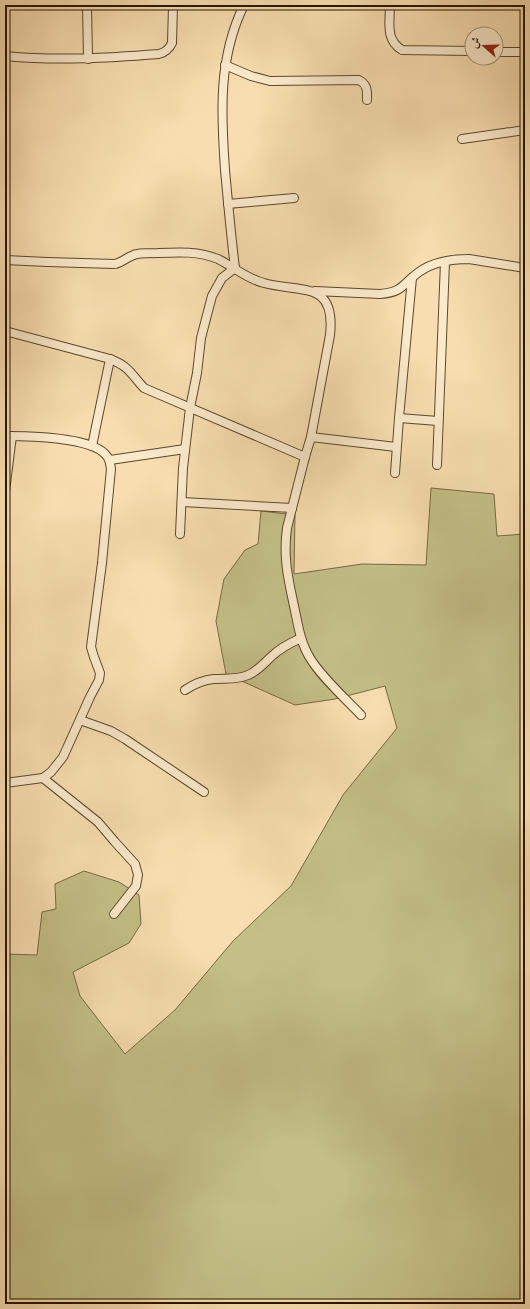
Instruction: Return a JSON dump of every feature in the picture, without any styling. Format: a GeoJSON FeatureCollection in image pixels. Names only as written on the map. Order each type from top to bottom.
{"type":"FeatureCollection","features":[{"type":"Feature","properties":{"kind":"street"},"geometry":{"type":"LineString","coordinates":[[87,5],[88,59]]}},
{"type":"Feature","properties":{"kind":"street"},"geometry":{"type":"LineString","coordinates":[[5,56],[54,59],[88,59],[159,54],[170,48],[172,43],[173,5]]}},
{"type":"Feature","properties":{"kind":"street"},"geometry":{"type":"LineString","coordinates":[[235,268],[222,138],[222,100],[225,65],[232,37],[244,5]]}},
{"type":"Feature","properties":{"kind":"street"},"geometry":{"type":"LineString","coordinates":[[390,5],[390,34],[392,41],[402,50],[464,51]]}},
{"type":"Feature","properties":{"kind":"street"},"geometry":{"type":"LineString","coordinates":[[504,52],[525,52]]}},
{"type":"Feature","properties":{"kind":"street"},"geometry":{"type":"LineString","coordinates":[[225,65],[251,76],[270,80],[359,80],[367,87],[367,100]]}},
{"type":"Feature","properties":{"kind":"street"},"geometry":{"type":"LineString","coordinates":[[462,139],[525,130]]}},
{"type":"Feature","properties":{"kind":"street"},"geometry":{"type":"LineString","coordinates":[[228,204],[294,198]]}},
{"type":"Feature","properties":{"kind":"street"},"geometry":{"type":"LineString","coordinates":[[5,260],[115,264],[123,262],[136,254],[186,252],[203,254],[218,259],[254,280],[265,284],[313,291],[380,294],[398,290],[427,268],[453,260],[469,259],[525,268]]}},
{"type":"Feature","properties":{"kind":"street"},"geometry":{"type":"LineString","coordinates":[[437,464],[445,262]]}},
{"type":"Feature","properties":{"kind":"street"},"geometry":{"type":"LineString","coordinates":[[180,534],[185,448],[201,338],[212,296],[222,278],[235,268]]}},
{"type":"Feature","properties":{"kind":"street"},"geometry":{"type":"LineString","coordinates":[[395,473],[396,447],[412,278]]}},
{"type":"Feature","properties":{"kind":"street"},"geometry":{"type":"LineString","coordinates":[[313,291],[322,296],[328,304],[331,324],[311,437],[292,508],[286,539],[285,561],[301,638],[305,649],[316,668],[361,715]]}},
{"type":"Feature","properties":{"kind":"street"},"geometry":{"type":"LineString","coordinates":[[5,330],[110,359],[122,364],[127,367],[144,388],[305,457]]}},
{"type":"Feature","properties":{"kind":"street"},"geometry":{"type":"LineString","coordinates":[[92,446],[110,359]]}},
{"type":"Feature","properties":{"kind":"street"},"geometry":{"type":"LineString","coordinates":[[399,418],[438,421]]}},
{"type":"Feature","properties":{"kind":"street"},"geometry":{"type":"LineString","coordinates":[[5,491],[9,436],[65,439],[92,446],[106,454],[110,460],[102,563],[92,647],[100,673],[99,680],[63,757],[51,772],[42,778],[5,783]]}},
{"type":"Feature","properties":{"kind":"street"},"geometry":{"type":"LineString","coordinates":[[311,437],[396,447]]}},
{"type":"Feature","properties":{"kind":"street"},"geometry":{"type":"LineString","coordinates":[[110,460],[185,448]]}},
{"type":"Feature","properties":{"kind":"street"},"geometry":{"type":"LineString","coordinates":[[182,502],[292,508]]}},
{"type":"Feature","properties":{"kind":"street"},"geometry":{"type":"LineString","coordinates":[[185,690],[192,685],[208,680],[235,679],[248,675],[259,669],[280,649],[301,638]]}},
{"type":"Feature","properties":{"kind":"street"},"geometry":{"type":"LineString","coordinates":[[80,720],[111,731],[125,739],[204,792]]}},
{"type":"Feature","properties":{"kind":"street"},"geometry":{"type":"LineString","coordinates":[[42,778],[98,822],[135,864],[138,875],[136,886],[114,914]]}},
{"type":"Feature","properties":{"kind":"shaded area"},"geometry":{"type":"Polygon","coordinates":[[[431,488],[494,494],[497,536],[525,534],[525,1304],[5,1304],[5,954],[37,955],[42,912],[56,909],[55,884],[84,871],[119,882],[139,895],[141,924],[129,943],[73,972],[80,996],[125,1054],[175,1010],[233,941],[291,886],[343,795],[397,728],[385,686],[335,699],[295,705],[226,674],[216,621],[224,579],[245,550],[258,544],[261,511],[295,515],[294,574],[362,564],[426,565],[431,488]]]}}]}
